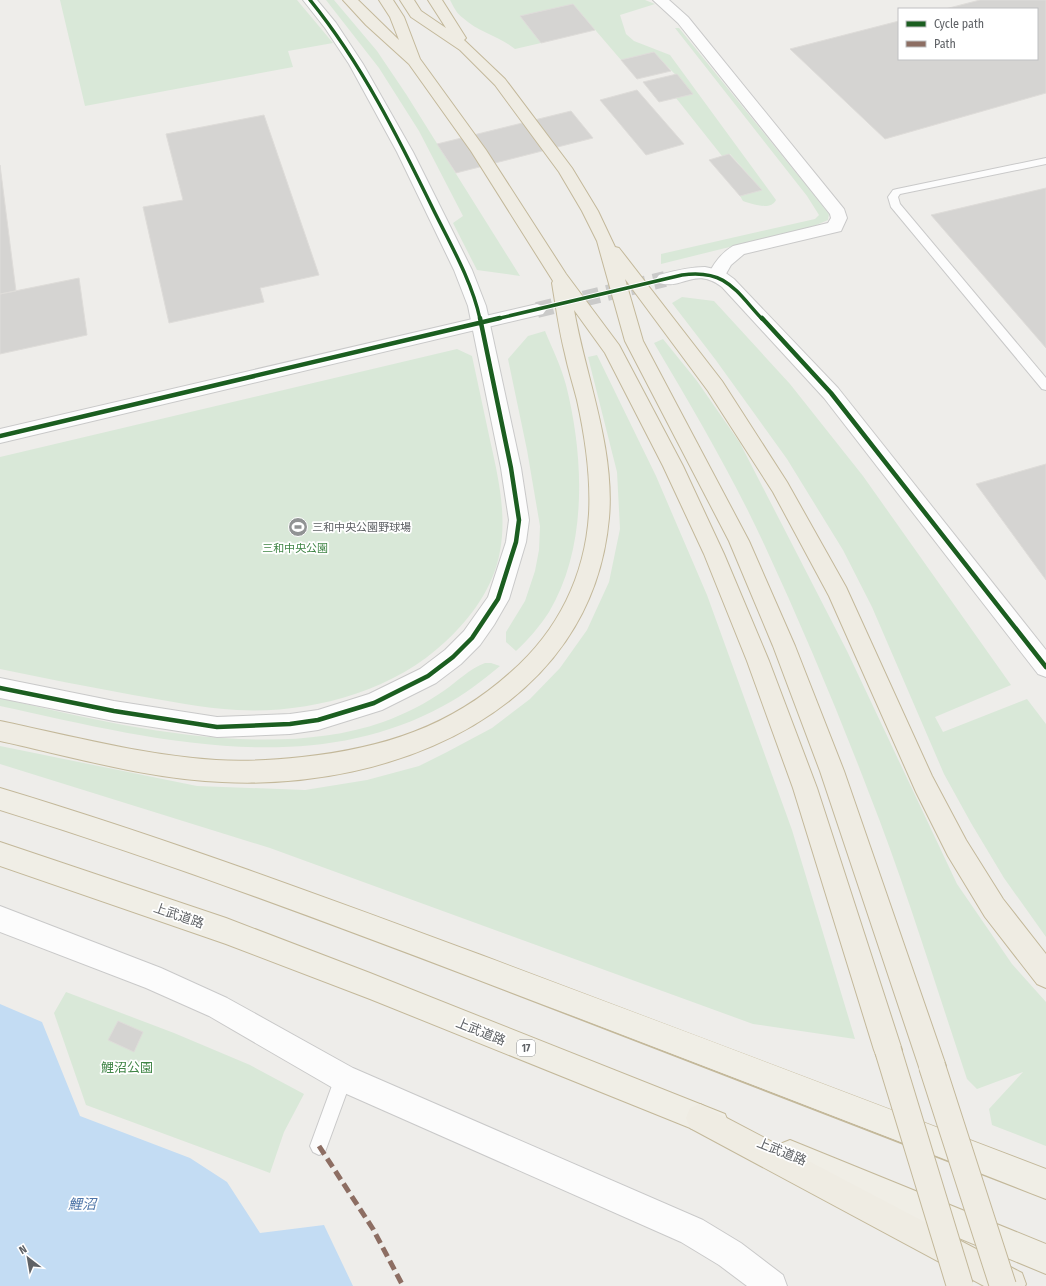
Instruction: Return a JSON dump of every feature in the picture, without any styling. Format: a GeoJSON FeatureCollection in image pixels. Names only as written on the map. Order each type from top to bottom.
{"type":"FeatureCollection","features":[{"type":"Feature","properties":{"kind":"highway"},"geometry":{"type":"LineString","coordinates":[[350,0],[371,22],[414,61],[478,150],[560,278],[613,350],[673,466],[714,554],[758,661],[805,788],[888,1050],[960,1286]]}},
{"type":"Feature","properties":{"kind":"highway"},"geometry":{"type":"LineString","coordinates":[[386,0],[397,17],[414,61]]}},
{"type":"Feature","properties":{"kind":"highway"},"geometry":{"type":"LineString","coordinates":[[407,0],[416,14],[465,47],[500,82],[566,170],[590,211],[605,241],[634,341],[739,542],[784,646],[832,771],[932,1066],[1003,1286]]}},
{"type":"Feature","properties":{"kind":"highway"},"geometry":{"type":"LineString","coordinates":[[435,0],[465,47]]}},
{"type":"Feature","properties":{"kind":"highway"},"geometry":{"type":"LineString","coordinates":[[605,241],[715,386],[780,487],[838,593],[924,784],[957,848],[994,908],[1046,975]]}},
{"type":"Feature","properties":{"kind":"highway"},"geometry":{"type":"LineString","coordinates":[[0,731],[154,763],[215,771],[248,772],[305,768],[342,764],[376,757],[410,746],[445,731],[508,691],[551,646],[570,619],[584,589],[593,557],[600,517],[598,466],[587,405],[572,348],[560,278]]}},
{"type":"Feature","properties":{"kind":"highway"},"geometry":{"type":"LineString","coordinates":[[0,799],[69,820],[260,885],[732,1062],[1046,1184]]}},
{"type":"Feature","properties":{"kind":"highway","name":"上武道路"},"geometry":{"type":"LineString","coordinates":[[0,854],[234,934],[370,986],[1046,1258]]}},
{"type":"Feature","properties":{"kind":"highway"},"geometry":{"type":"LineString","coordinates":[[700,1118],[1013,1286]]}},
{"type":"Feature","properties":{"kind":"street"},"geometry":{"type":"LineString","coordinates":[[0,688],[172,721],[217,727],[290,724],[318,720],[374,704],[428,676],[447,662],[472,638],[498,599],[516,542],[519,520],[511,468],[477,306],[463,270],[405,152],[356,64],[331,26],[310,0]]}},
{"type":"Feature","properties":{"kind":"street"},"geometry":{"type":"LineString","coordinates":[[660,0],[683,20],[838,213],[839,218],[835,227],[738,250],[727,258],[717,275]]}},
{"type":"Feature","properties":{"kind":"street"},"geometry":{"type":"LineString","coordinates":[[665,279],[697,273],[717,275],[728,283],[831,393],[1046,667]]}},
{"type":"Feature","properties":{"kind":"street"},"geometry":{"type":"LineString","coordinates":[[0,436],[537,310]]}},
{"type":"Feature","properties":{"kind":"street"},"geometry":{"type":"LineString","coordinates":[[0,919],[152,977],[218,1007],[343,1078],[692,1232],[730,1254],[772,1286]]}},
{"type":"Feature","properties":{"kind":"lane"},"geometry":{"type":"LineString","coordinates":[[1046,161],[897,192],[893,197],[895,205],[1046,386]]}},
{"type":"Feature","properties":{"kind":"lane"},"geometry":{"type":"LineString","coordinates":[[319,1146],[343,1078]]}},
{"type":"Feature","properties":{"kind":"green space"},"geometry":{"type":"Polygon","coordinates":[[[60,0],[297,0],[333,43],[288,51],[293,67],[85,106],[60,0]]]}},
{"type":"Feature","properties":{"kind":"green space"},"geometry":{"type":"Polygon","coordinates":[[[326,0],[334,0],[377,51],[406,94],[520,276],[477,270],[453,223],[463,216],[419,131],[379,68],[326,0]]]}},
{"type":"Feature","properties":{"kind":"green space"},"geometry":{"type":"Polygon","coordinates":[[[450,0],[645,0],[655,4],[620,15],[626,34],[634,41],[670,55],[776,200],[774,203],[766,206],[743,201],[740,196],[761,189],[730,154],[722,156],[676,98],[693,94],[654,52],[621,60],[573,4],[520,16],[541,43],[515,49],[469,23],[455,10],[450,0]]]}},
{"type":"Feature","properties":{"kind":"green space"},"geometry":{"type":"Polygon","coordinates":[[[675,28],[679,28],[814,195],[829,214],[828,220],[814,226],[661,264],[661,254],[815,219],[819,215],[807,196],[675,28]]]}},
{"type":"Feature","properties":{"kind":"green space"},"geometry":{"type":"Polygon","coordinates":[[[682,297],[714,301],[790,384],[863,476],[1011,685],[935,717],[943,732],[1027,699],[1046,724],[1046,937],[1004,878],[944,774],[872,607],[843,550],[787,459],[715,359],[672,303],[682,297]]]}},
{"type":"Feature","properties":{"kind":"green space"},"geometry":{"type":"Polygon","coordinates":[[[545,331],[564,378],[572,412],[579,471],[579,501],[571,559],[562,586],[549,612],[542,622],[534,633],[516,651],[506,642],[506,632],[525,601],[535,571],[539,550],[540,526],[527,450],[508,359],[528,336],[545,331]]]}},
{"type":"Feature","properties":{"kind":"green space"},"geometry":{"type":"Polygon","coordinates":[[[663,339],[697,381],[740,443],[847,651],[957,884],[1012,964],[1046,1002],[1046,1146],[992,1125],[989,1109],[1023,1072],[977,1089],[967,1079],[883,828],[832,699],[752,518],[712,442],[654,343],[663,339]]]}},
{"type":"Feature","properties":{"kind":"green space","name":"三和中央公園野球場"},"geometry":{"type":"Polygon","coordinates":[[[457,349],[472,356],[499,481],[503,523],[502,537],[493,577],[480,601],[455,633],[424,659],[375,687],[348,696],[292,708],[264,710],[237,710],[185,704],[0,669],[0,457],[457,349]]]}},
{"type":"Feature","properties":{"kind":"green space"},"geometry":{"type":"Polygon","coordinates":[[[597,355],[656,476],[707,595],[792,830],[855,1039],[753,1024],[270,848],[0,764],[0,746],[197,786],[305,790],[367,780],[419,766],[492,728],[530,699],[560,668],[587,630],[609,582],[620,529],[617,472],[588,357],[597,355]]]}},
{"type":"Feature","properties":{"kind":"green space"},"geometry":{"type":"Polygon","coordinates":[[[485,663],[500,666],[473,688],[451,702],[390,729],[336,742],[280,747],[224,746],[167,739],[110,730],[0,706],[0,698],[92,719],[141,728],[192,735],[242,739],[291,739],[338,734],[391,719],[430,700],[469,672],[485,663]]]}},
{"type":"Feature","properties":{"kind":"green space","name":"鯉沼公園"},"geometry":{"type":"Polygon","coordinates":[[[66,992],[174,1033],[250,1065],[304,1094],[284,1132],[270,1173],[86,1105],[54,1013],[66,992]]]}},
{"type":"Feature","properties":{"kind":"water","name":"鯉沼"},"geometry":{"type":"Polygon","coordinates":[[[0,1004],[42,1022],[80,1116],[190,1158],[227,1182],[260,1233],[324,1225],[353,1286],[0,1286],[0,1004]]]}},
{"type":"Feature","properties":{"kind":"building"},"geometry":{"type":"Polygon","coordinates":[[[980,0],[1046,0],[1046,93],[885,139],[790,49],[898,21],[898,60],[1038,60],[1038,8],[949,8],[980,0]]]}},
{"type":"Feature","properties":{"kind":"building"},"geometry":{"type":"Polygon","coordinates":[[[573,4],[595,30],[541,43],[520,16],[573,4]]]}},
{"type":"Feature","properties":{"kind":"building"},"geometry":{"type":"Polygon","coordinates":[[[654,52],[671,71],[637,79],[621,60],[654,52]]]}},
{"type":"Feature","properties":{"kind":"building"},"geometry":{"type":"Polygon","coordinates":[[[677,74],[693,94],[659,102],[643,82],[677,74]]]}},
{"type":"Feature","properties":{"kind":"building"},"geometry":{"type":"Polygon","coordinates":[[[637,90],[684,144],[646,155],[600,100],[637,90]]]}},
{"type":"Feature","properties":{"kind":"building"},"geometry":{"type":"Polygon","coordinates":[[[571,111],[593,138],[456,173],[437,144],[571,111]]]}},
{"type":"Feature","properties":{"kind":"building"},"geometry":{"type":"Polygon","coordinates":[[[264,115],[319,275],[260,288],[264,302],[169,323],[143,207],[183,200],[166,134],[264,115]]]}},
{"type":"Feature","properties":{"kind":"building"},"geometry":{"type":"Polygon","coordinates":[[[729,154],[762,190],[740,196],[709,160],[729,154]]]}},
{"type":"Feature","properties":{"kind":"building"},"geometry":{"type":"Polygon","coordinates":[[[0,165],[16,291],[0,294],[0,165]]]}},
{"type":"Feature","properties":{"kind":"building"},"geometry":{"type":"Polygon","coordinates":[[[1046,188],[1046,348],[931,215],[1046,188]]]}},
{"type":"Feature","properties":{"kind":"building"},"geometry":{"type":"Polygon","coordinates":[[[79,278],[87,335],[0,354],[0,294],[79,278]]]}},
{"type":"Feature","properties":{"kind":"building"},"geometry":{"type":"Polygon","coordinates":[[[1046,464],[1046,580],[976,484],[1046,464]]]}},
{"type":"Feature","properties":{"kind":"building"},"geometry":{"type":"Polygon","coordinates":[[[118,1021],[143,1032],[134,1052],[108,1040],[118,1021]]]}},
{"type":"Feature","properties":{"kind":"tunnel"},"geometry":{"type":"LineString","coordinates":[[537,310],[665,279]]}},
{"type":"Feature","properties":{"kind":"marked path"},"geometry":{"type":"LineString","coordinates":[[319,1146],[373,1229],[403,1286]]}},
{"type":"Feature","properties":{"kind":"cycle path"},"geometry":{"type":"LineString","coordinates":[[0,688],[114,711],[217,727],[290,724],[318,720],[374,703],[428,676],[453,657],[472,638],[498,599],[516,542],[519,520],[511,468],[477,306],[463,270],[405,152],[356,64],[331,26],[310,0]]}},
{"type":"Feature","properties":{"kind":"cycle path"},"geometry":{"type":"LineString","coordinates":[[0,436],[682,275],[695,273],[711,274],[728,283],[831,393],[1046,667]]}},
{"type":"Feature","properties":{"kind":"place","name":"三和中央公園野球場"},"geometry":{"type":"Point","coordinates":[298,527]}},
{"type":"Feature","properties":{"kind":"park label","name":"三和中央公園"},"geometry":{"type":"Point","coordinates":[295,548]}}]}
